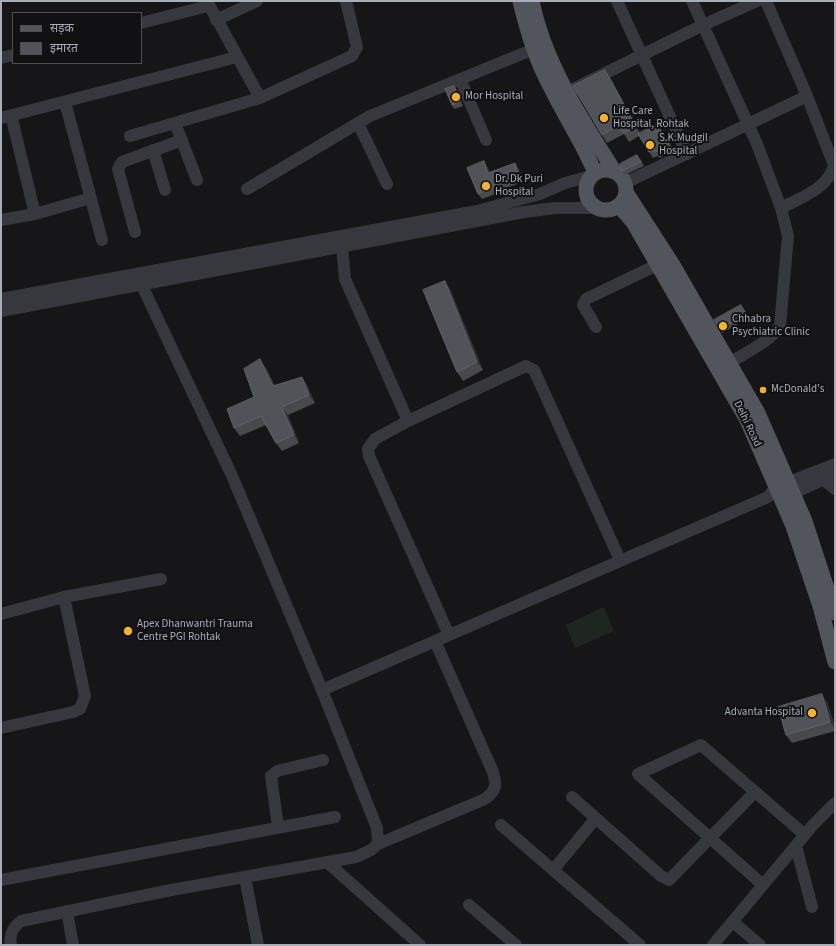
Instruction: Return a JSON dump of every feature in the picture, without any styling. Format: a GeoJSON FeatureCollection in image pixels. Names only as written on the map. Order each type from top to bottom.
{"type":"FeatureCollection","features":[{"type":"Feature","properties":{"kind":"main road"},"geometry":{"type":"LineString","coordinates":[[520,1],[534,49],[550,87],[589,156],[593,175],[586,188],[588,200],[597,208],[610,210],[619,206],[625,198],[626,188],[622,177],[615,172],[608,170],[593,175]]}},
{"type":"Feature","properties":{"kind":"main road"},"geometry":{"type":"LineString","coordinates":[[532,1],[548,52],[567,92],[615,172]]}},
{"type":"Feature","properties":{"kind":"main road","name":"Delhi Road"},"geometry":{"type":"LineString","coordinates":[[626,188],[758,413],[781,492],[805,521],[835,613]]}},
{"type":"Feature","properties":{"kind":"main road","name":"Delhi Road"},"geometry":{"type":"LineString","coordinates":[[619,206],[633,222],[747,420],[781,492],[794,526],[820,606],[835,662]]}},
{"type":"Feature","properties":{"kind":"street"},"geometry":{"type":"LineString","coordinates":[[216,20],[256,1]]}},
{"type":"Feature","properties":{"kind":"street"},"geometry":{"type":"LineString","coordinates":[[130,136],[260,98],[355,54],[357,47],[346,1]]}},
{"type":"Feature","properties":{"kind":"street"},"geometry":{"type":"LineString","coordinates":[[617,1],[687,154]]}},
{"type":"Feature","properties":{"kind":"street"},"geometry":{"type":"LineString","coordinates":[[692,1],[748,124],[781,208],[788,236],[780,326],[776,333],[729,363]]}},
{"type":"Feature","properties":{"kind":"street"},"geometry":{"type":"LineString","coordinates":[[567,92],[703,25],[757,1]]}},
{"type":"Feature","properties":{"kind":"street"},"geometry":{"type":"LineString","coordinates":[[766,1],[808,96],[834,165],[833,173],[824,183],[781,208]]}},
{"type":"Feature","properties":{"kind":"street"},"geometry":{"type":"LineString","coordinates":[[142,23],[207,4],[260,98]]}},
{"type":"Feature","properties":{"kind":"street"},"geometry":{"type":"LineString","coordinates":[[248,189],[370,116],[534,49]]}},
{"type":"Feature","properties":{"kind":"street"},"geometry":{"type":"LineString","coordinates":[[1,58],[12,55]]}},
{"type":"Feature","properties":{"kind":"street"},"geometry":{"type":"LineString","coordinates":[[35,214],[6,117],[237,56]]}},
{"type":"Feature","properties":{"kind":"street"},"geometry":{"type":"LineString","coordinates":[[460,80],[486,140]]}},
{"type":"Feature","properties":{"kind":"street"},"geometry":{"type":"LineString","coordinates":[[626,188],[687,154],[808,96]]}},
{"type":"Feature","properties":{"kind":"street"},"geometry":{"type":"LineString","coordinates":[[65,102],[102,240]]}},
{"type":"Feature","properties":{"kind":"street"},"geometry":{"type":"LineString","coordinates":[[175,122],[197,180]]}},
{"type":"Feature","properties":{"kind":"street"},"geometry":{"type":"LineString","coordinates":[[358,123],[387,184]]}},
{"type":"Feature","properties":{"kind":"street"},"geometry":{"type":"LineString","coordinates":[[135,232],[118,169],[122,162],[182,140]]}},
{"type":"Feature","properties":{"kind":"street"},"geometry":{"type":"LineString","coordinates":[[153,150],[164,190]]}},
{"type":"Feature","properties":{"kind":"street"},"geometry":{"type":"LineString","coordinates":[[1,311],[139,280],[235,262],[477,211],[540,194],[565,183],[593,175]]}},
{"type":"Feature","properties":{"kind":"street"},"geometry":{"type":"LineString","coordinates":[[1,220],[35,214],[90,198]]}},
{"type":"Feature","properties":{"kind":"street"},"geometry":{"type":"LineString","coordinates":[[235,262],[342,247],[524,212],[555,208],[597,208]]}},
{"type":"Feature","properties":{"kind":"street"},"geometry":{"type":"LineString","coordinates":[[342,247],[345,279],[408,421]]}},
{"type":"Feature","properties":{"kind":"street"},"geometry":{"type":"LineString","coordinates":[[596,327],[583,305],[586,299],[657,265]]}},
{"type":"Feature","properties":{"kind":"street"},"geometry":{"type":"LineString","coordinates":[[1,299],[139,280]]}},
{"type":"Feature","properties":{"kind":"street"},"geometry":{"type":"LineString","coordinates":[[139,280],[233,478],[322,690],[377,828],[378,844]]}},
{"type":"Feature","properties":{"kind":"street"},"geometry":{"type":"LineString","coordinates":[[449,635],[369,456],[368,449],[375,439],[408,421],[526,366],[532,368],[620,560]]}},
{"type":"Feature","properties":{"kind":"street"},"geometry":{"type":"LineString","coordinates":[[322,690],[620,560],[781,492],[835,464]]}},
{"type":"Feature","properties":{"kind":"street"},"geometry":{"type":"LineString","coordinates":[[781,492],[824,480],[835,474]]}},
{"type":"Feature","properties":{"kind":"street"},"geometry":{"type":"LineString","coordinates":[[824,480],[835,489]]}},
{"type":"Feature","properties":{"kind":"street"},"geometry":{"type":"LineString","coordinates":[[1,614],[64,597],[161,579]]}},
{"type":"Feature","properties":{"kind":"street"},"geometry":{"type":"LineString","coordinates":[[1,728],[73,712],[80,709],[83,704],[85,696],[64,597]]}},
{"type":"Feature","properties":{"kind":"street"},"geometry":{"type":"LineString","coordinates":[[11,945],[10,938],[14,927],[21,921],[166,891],[356,857],[372,850],[378,844],[485,799],[492,794],[496,787],[493,772],[435,641]]}},
{"type":"Feature","properties":{"kind":"street"},"geometry":{"type":"LineString","coordinates":[[763,885],[638,774],[701,745],[805,835]]}},
{"type":"Feature","properties":{"kind":"street"},"geometry":{"type":"LineString","coordinates":[[278,827],[271,776],[277,771],[323,760]]}},
{"type":"Feature","properties":{"kind":"street"},"geometry":{"type":"LineString","coordinates":[[572,797],[661,876],[670,880],[755,792]]}},
{"type":"Feature","properties":{"kind":"street"},"geometry":{"type":"LineString","coordinates":[[713,945],[805,835],[835,803]]}},
{"type":"Feature","properties":{"kind":"street"},"geometry":{"type":"LineString","coordinates":[[1,880],[335,817]]}},
{"type":"Feature","properties":{"kind":"street"},"geometry":{"type":"LineString","coordinates":[[553,870],[596,818]]}},
{"type":"Feature","properties":{"kind":"street"},"geometry":{"type":"LineString","coordinates":[[501,825],[640,945]]}},
{"type":"Feature","properties":{"kind":"street"},"geometry":{"type":"LineString","coordinates":[[796,846],[812,907]]}},
{"type":"Feature","properties":{"kind":"street"},"geometry":{"type":"LineString","coordinates":[[327,862],[420,945]]}},
{"type":"Feature","properties":{"kind":"street"},"geometry":{"type":"LineString","coordinates":[[245,877],[258,945]]}},
{"type":"Feature","properties":{"kind":"street"},"geometry":{"type":"LineString","coordinates":[[469,905],[516,945]]}},
{"type":"Feature","properties":{"kind":"street"},"geometry":{"type":"LineString","coordinates":[[67,911],[73,945]]}},
{"type":"Feature","properties":{"kind":"street"},"geometry":{"type":"LineString","coordinates":[[733,922],[760,945]]}},
{"type":"Feature","properties":{"kind":"shaded area"},"geometry":{"type":"Polygon","coordinates":[[[604,607],[614,631],[575,648],[566,625],[604,607]]]}},
{"type":"Feature","properties":{"kind":"building"},"geometry":{"type":"Polygon","coordinates":[[[605,70],[636,127],[623,133],[619,125],[602,135],[573,86],[605,70]]]}},
{"type":"Feature","properties":{"kind":"building"},"geometry":{"type":"Polygon","coordinates":[[[454,86],[460,101],[452,105],[445,89],[454,86]]]}},
{"type":"Feature","properties":{"kind":"building"},"geometry":{"type":"Polygon","coordinates":[[[657,124],[669,144],[655,152],[654,150],[649,152],[638,134],[657,124]]]}},
{"type":"Feature","properties":{"kind":"building"},"geometry":{"type":"Polygon","coordinates":[[[637,155],[641,162],[622,171],[620,164],[637,155]]]}},
{"type":"Feature","properties":{"kind":"building"},"geometry":{"type":"Polygon","coordinates":[[[484,161],[488,173],[515,163],[519,176],[493,185],[494,187],[478,194],[467,168],[484,161]]]}},
{"type":"Feature","properties":{"kind":"building"},"geometry":{"type":"Polygon","coordinates":[[[445,281],[477,362],[457,372],[423,290],[445,281]]]}},
{"type":"Feature","properties":{"kind":"building"},"geometry":{"type":"Polygon","coordinates":[[[741,305],[746,314],[720,329],[714,320],[741,305]]]}},
{"type":"Feature","properties":{"kind":"building"},"geometry":{"type":"Polygon","coordinates":[[[260,359],[273,386],[302,377],[309,395],[282,407],[294,435],[276,443],[261,416],[234,428],[227,409],[254,397],[244,369],[260,359]]]}},
{"type":"Feature","properties":{"kind":"building"},"geometry":{"type":"Polygon","coordinates":[[[822,694],[830,722],[786,735],[778,707],[822,694]]]}},
{"type":"Feature","properties":{"kind":"place","name":"Mor Hospital"},"geometry":{"type":"Point","coordinates":[456,97]}},
{"type":"Feature","properties":{"kind":"place","name":"Life Care Hospital, Rohtak"},"geometry":{"type":"Point","coordinates":[604,118]}},
{"type":"Feature","properties":{"kind":"place","name":"S.K.Mudgil Hospital"},"geometry":{"type":"Point","coordinates":[650,145]}},
{"type":"Feature","properties":{"kind":"place","name":"Dr. Dk Puri Hospital"},"geometry":{"type":"Point","coordinates":[486,186]}},
{"type":"Feature","properties":{"kind":"place","name":"Chhabra Psychiatric Clinic"},"geometry":{"type":"Point","coordinates":[723,326]}},
{"type":"Feature","properties":{"kind":"place","name":"McDonald's"},"geometry":{"type":"Point","coordinates":[763,390]}},
{"type":"Feature","properties":{"kind":"place","name":"Apex Dhanwantri Trauma Centre PGI Rohtak"},"geometry":{"type":"Point","coordinates":[128,631]}},
{"type":"Feature","properties":{"kind":"place","name":"Advanta Hospital"},"geometry":{"type":"Point","coordinates":[812,713]}}]}
